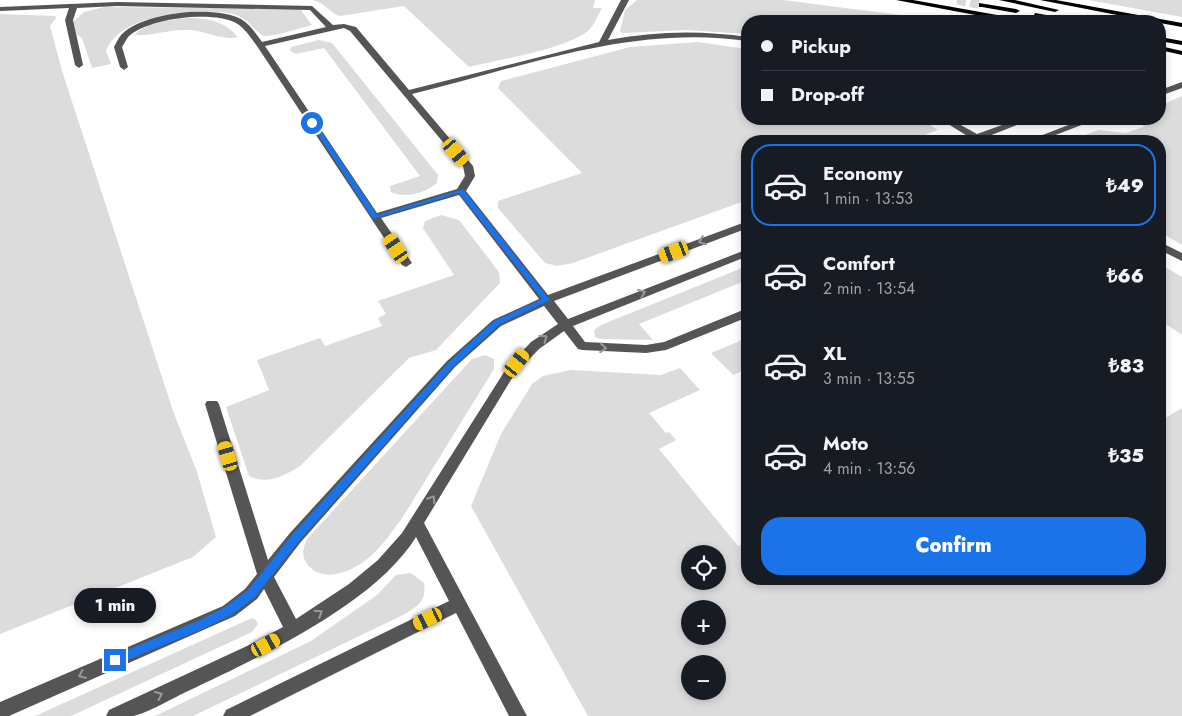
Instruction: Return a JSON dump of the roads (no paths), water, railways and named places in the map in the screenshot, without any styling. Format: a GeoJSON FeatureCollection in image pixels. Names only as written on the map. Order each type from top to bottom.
{"type":"FeatureCollection","features":[{"type":"Feature","properties":{"kind":"main road"},"geometry":{"type":"LineString","coordinates":[[900,0],[986,15]]}},
{"type":"Feature","properties":{"kind":"main road"},"geometry":{"type":"LineString","coordinates":[[951,0],[954,4],[975,13]]}},
{"type":"Feature","properties":{"kind":"main road"},"geometry":{"type":"LineString","coordinates":[[1003,0],[1084,15]]}},
{"type":"Feature","properties":{"kind":"main road"},"geometry":{"type":"LineString","coordinates":[[1044,0],[1127,15]]}},
{"type":"Feature","properties":{"kind":"main road"},"geometry":{"type":"LineString","coordinates":[[982,5],[1036,15]]}},
{"type":"Feature","properties":{"kind":"main road"},"geometry":{"type":"LineString","coordinates":[[1166,22],[1182,25]]}},
{"type":"Feature","properties":{"kind":"main road"},"geometry":{"type":"LineString","coordinates":[[1166,31],[1182,34]]}},
{"type":"Feature","properties":{"kind":"main road"},"geometry":{"type":"LineString","coordinates":[[1166,40],[1182,43]]}},
{"type":"Feature","properties":{"kind":"main road"},"geometry":{"type":"LineString","coordinates":[[1166,49],[1182,53]]}},
{"type":"Feature","properties":{"kind":"lane"},"geometry":{"type":"LineString","coordinates":[[603,42],[625,0]]}},
{"type":"Feature","properties":{"kind":"lane"},"geometry":{"type":"LineString","coordinates":[[0,9],[74,6],[304,6],[315,10],[331,28]]}},
{"type":"Feature","properties":{"kind":"lane"},"geometry":{"type":"LineString","coordinates":[[74,6],[69,20],[80,65]]}},
{"type":"Feature","properties":{"kind":"lane"},"geometry":{"type":"LineString","coordinates":[[124,67],[118,48],[125,34],[143,24],[168,18],[208,14],[231,18],[245,25],[406,263]]}},
{"type":"Feature","properties":{"kind":"lane"},"geometry":{"type":"LineString","coordinates":[[260,45],[331,28],[344,26],[352,29],[468,166],[470,176],[461,191],[375,217]]}},
{"type":"Feature","properties":{"kind":"lane"},"geometry":{"type":"LineString","coordinates":[[407,93],[603,42],[669,34],[712,35],[741,38]]}},
{"type":"Feature","properties":{"kind":"lane"},"geometry":{"type":"LineString","coordinates":[[1166,91],[1182,85]]}},
{"type":"Feature","properties":{"kind":"lane"},"geometry":{"type":"LineString","coordinates":[[953,125],[968,135]]}},
{"type":"Feature","properties":{"kind":"lane"},"geometry":{"type":"LineString","coordinates":[[988,135],[1012,125]]}},
{"type":"Feature","properties":{"kind":"lane"},"geometry":{"type":"LineString","coordinates":[[1048,135],[1076,125]]}},
{"type":"Feature","properties":{"kind":"lane"},"geometry":{"type":"LineString","coordinates":[[461,191],[582,346],[646,348],[666,346],[741,315]]}},
{"type":"Feature","properties":{"kind":"lane"},"geometry":{"type":"LineString","coordinates":[[0,711],[229,610],[251,594],[295,538],[452,364],[497,323],[546,300],[741,227]]}},
{"type":"Feature","properties":{"kind":"lane"},"geometry":{"type":"LineString","coordinates":[[1166,249],[1182,258]]}},
{"type":"Feature","properties":{"kind":"lane"},"geometry":{"type":"LineString","coordinates":[[115,716],[253,652],[293,630],[362,583],[383,565],[416,524],[510,372],[530,348],[565,325],[741,255]]}},
{"type":"Feature","properties":{"kind":"lane"},"geometry":{"type":"LineString","coordinates":[[212,404],[266,577],[293,630]]}},
{"type":"Feature","properties":{"kind":"lane"},"geometry":{"type":"LineString","coordinates":[[416,524],[518,716]]}},
{"type":"Feature","properties":{"kind":"lane"},"geometry":{"type":"LineString","coordinates":[[232,716],[458,604]]}},
{"type":"Feature","properties":{"kind":"tunnel"},"geometry":{"type":"LineString","coordinates":[[957,0],[982,5]]}}]}
